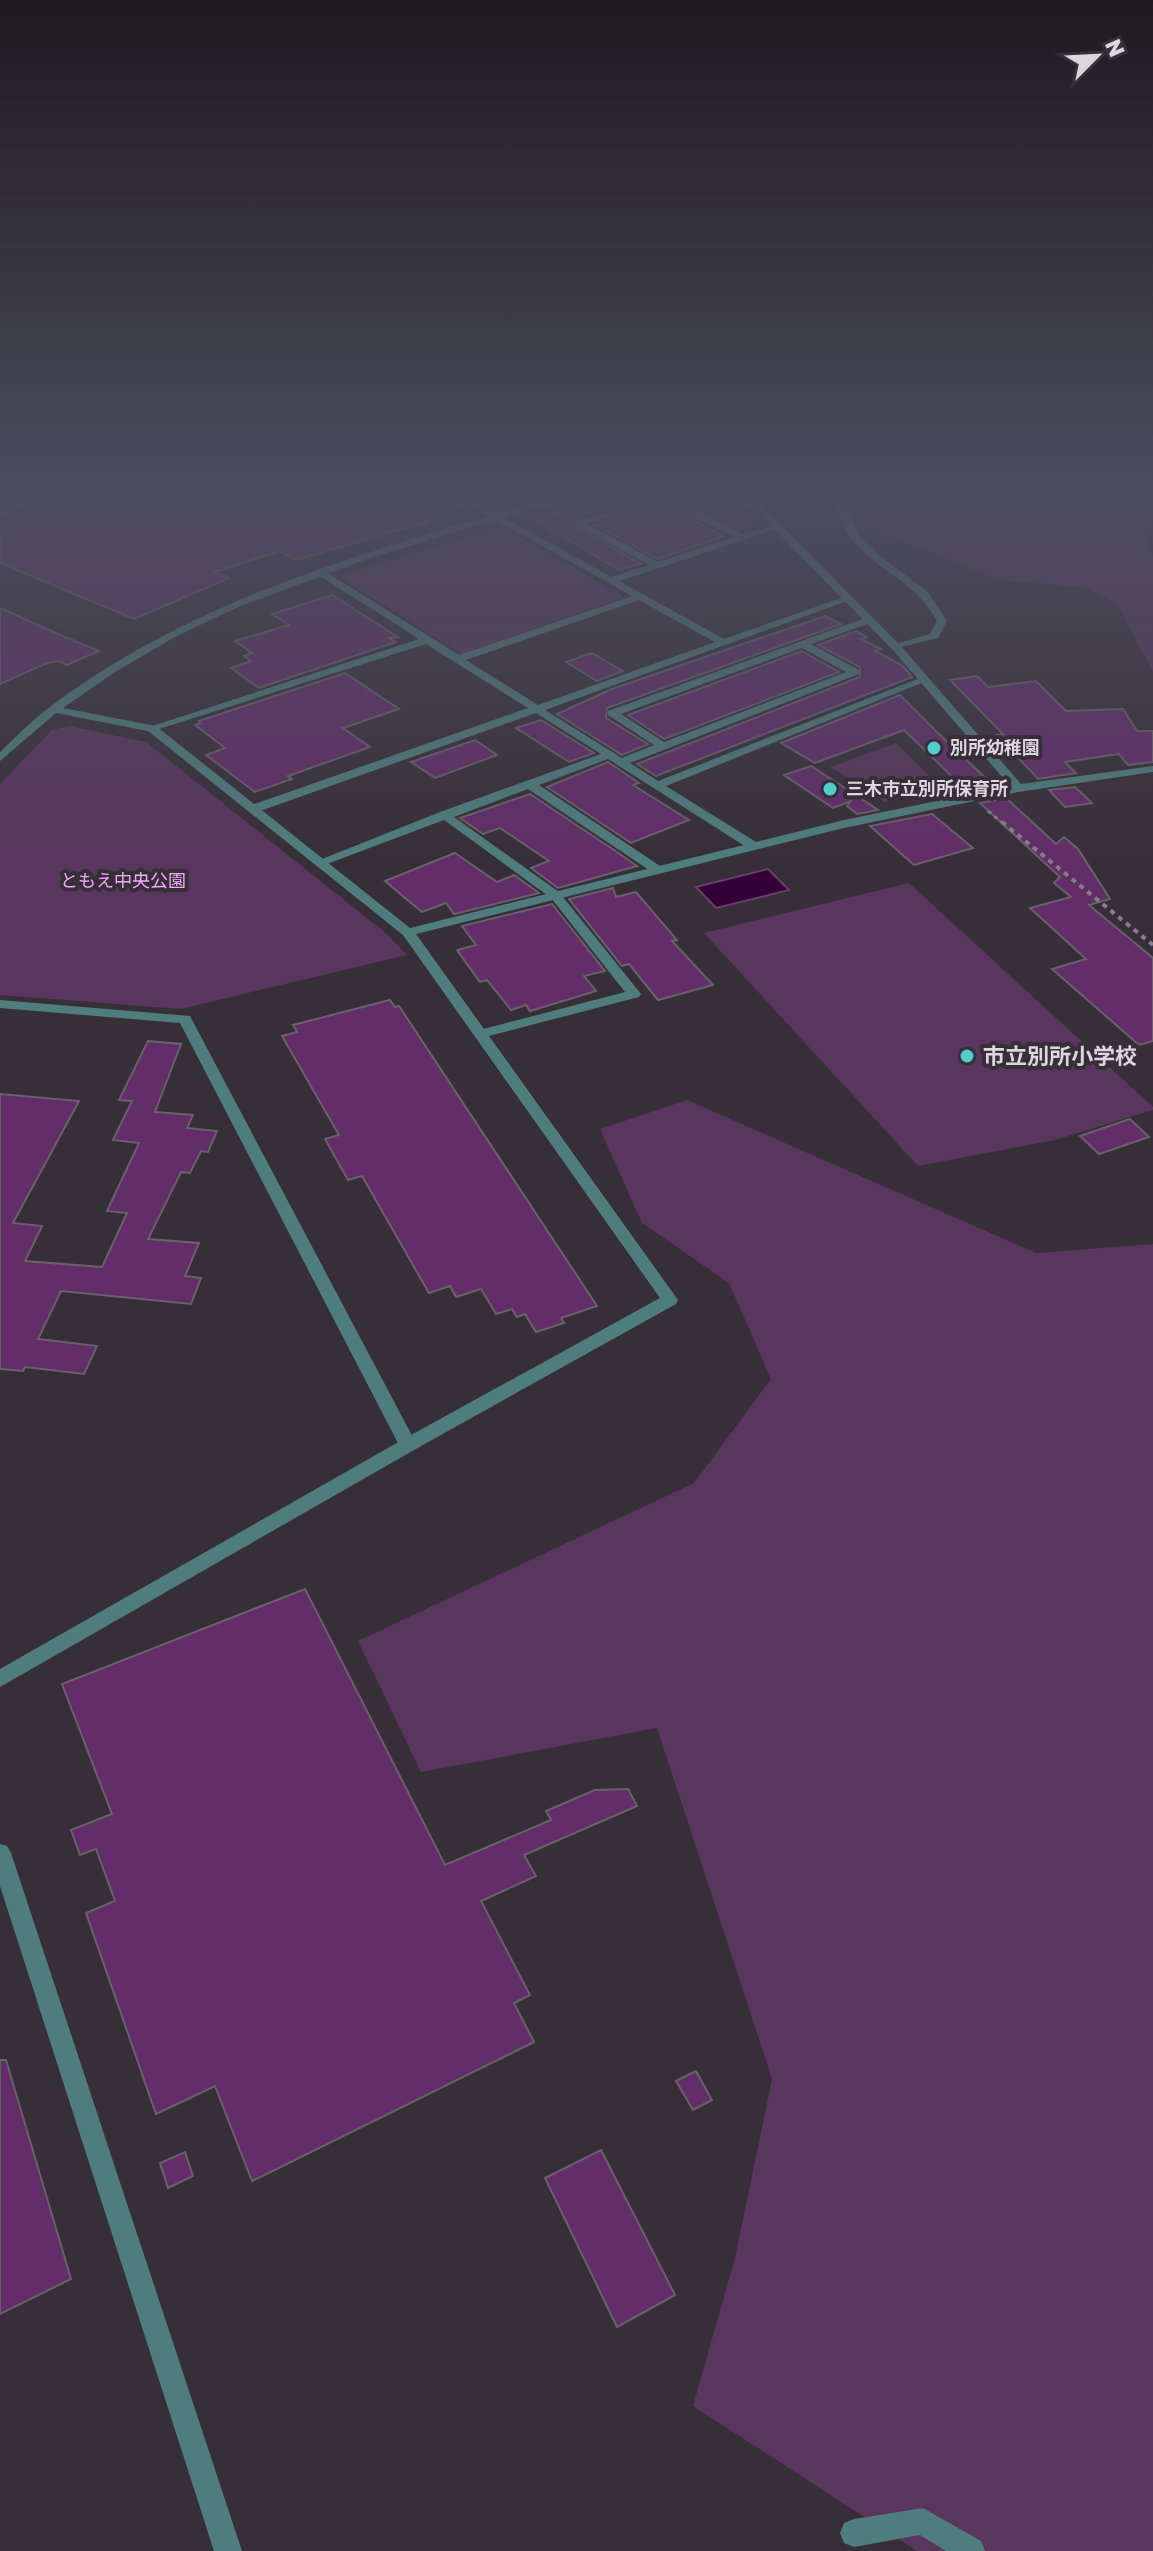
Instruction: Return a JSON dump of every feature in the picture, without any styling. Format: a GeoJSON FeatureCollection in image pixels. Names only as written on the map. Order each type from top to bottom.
{"type":"FeatureCollection","features":[{"type":"Feature","properties":{"kind":"street"},"geometry":{"type":"LineString","coordinates":[[0,758],[54,709],[170,636],[217,616]]}},
{"type":"Feature","properties":{"kind":"street"},"geometry":{"type":"LineString","coordinates":[[389,616],[752,845]]}},
{"type":"Feature","properties":{"kind":"street"},"geometry":{"type":"LineString","coordinates":[[458,659],[583,616]]}},
{"type":"Feature","properties":{"kind":"street"},"geometry":{"type":"LineString","coordinates":[[677,616],[722,642]]}},
{"type":"Feature","properties":{"kind":"street"},"geometry":{"type":"LineString","coordinates":[[256,808],[798,616]]}},
{"type":"Feature","properties":{"kind":"street"},"geometry":{"type":"LineString","coordinates":[[865,616],[896,647],[1018,788]]}},
{"type":"Feature","properties":{"kind":"street"},"geometry":{"type":"LineString","coordinates":[[896,647],[934,636],[942,621],[940,616]]}},
{"type":"Feature","properties":{"kind":"street"},"geometry":{"type":"LineString","coordinates":[[663,746],[612,713],[869,620]]}},
{"type":"Feature","properties":{"kind":"street"},"geometry":{"type":"LineString","coordinates":[[152,728],[427,640]]}},
{"type":"Feature","properties":{"kind":"street"},"geometry":{"type":"LineString","coordinates":[[323,861],[529,784],[663,746],[855,672],[803,644]]}},
{"type":"Feature","properties":{"kind":"street"},"geometry":{"type":"LineString","coordinates":[[658,785],[924,680]]}},
{"type":"Feature","properties":{"kind":"street"},"geometry":{"type":"LineString","coordinates":[[0,1679],[408,1445],[670,1300],[408,932],[323,861],[152,728],[54,709]]}},
{"type":"Feature","properties":{"kind":"street"},"geometry":{"type":"LineString","coordinates":[[408,932],[752,845],[1018,788],[1153,769]]}},
{"type":"Feature","properties":{"kind":"street"},"geometry":{"type":"LineString","coordinates":[[529,784],[656,869]]}},
{"type":"Feature","properties":{"kind":"street"},"geometry":{"type":"LineString","coordinates":[[444,815],[555,895],[634,994],[481,1034]]}},
{"type":"Feature","properties":{"kind":"street"},"geometry":{"type":"LineString","coordinates":[[0,1004],[185,1019],[408,1445]]}},
{"type":"Feature","properties":{"kind":"street"},"geometry":{"type":"LineString","coordinates":[[0,1853],[228,2551]]}},
{"type":"Feature","properties":{"kind":"street"},"geometry":{"type":"LineString","coordinates":[[854,2533],[923,2521],[971,2551]]}},
{"type":"Feature","properties":{"kind":"path"},"geometry":{"type":"LineString","coordinates":[[972,798],[1153,945]]}},
{"type":"Feature","properties":{"kind":"green space"},"geometry":{"type":"Polygon","coordinates":[[[401,616],[570,616],[461,654],[401,616]]]}},
{"type":"Feature","properties":{"kind":"green space"},"geometry":{"type":"Polygon","coordinates":[[[1123,616],[1153,616],[1153,671],[1123,616]]]}},
{"type":"Feature","properties":{"kind":"green space","name":"ともえ中央公園"},"geometry":{"type":"Polygon","coordinates":[[[70,726],[146,742],[387,934],[407,955],[181,1009],[0,995],[0,784],[52,730],[70,726]]]}},
{"type":"Feature","properties":{"kind":"green space"},"geometry":{"type":"Polygon","coordinates":[[[896,743],[934,781],[915,785],[913,796],[884,802],[831,767],[896,743]]]}},
{"type":"Feature","properties":{"kind":"green space"},"geometry":{"type":"Polygon","coordinates":[[[909,883],[1153,1110],[1055,1140],[918,1166],[704,933],[909,883]]]}},
{"type":"Feature","properties":{"kind":"green space"},"geometry":{"type":"Polygon","coordinates":[[[687,1100],[1036,1253],[1153,1244],[1153,2551],[917,2551],[693,2406],[735,2258],[772,2079],[657,1728],[421,1772],[358,1641],[694,1483],[771,1379],[729,1283],[642,1223],[600,1129],[687,1100]]]}},
{"type":"Feature","properties":{"kind":"shaded area"},"geometry":{"type":"Polygon","coordinates":[[[768,869],[789,890],[716,908],[696,887],[768,869]]]}},
{"type":"Feature","properties":{"kind":"building"},"geometry":{"type":"Polygon","coordinates":[[[0,616],[18,616],[99,651],[67,665],[58,661],[47,663],[0,684],[0,616]]]}},
{"type":"Feature","properties":{"kind":"building"},"geometry":{"type":"Polygon","coordinates":[[[275,616],[365,616],[398,637],[389,638],[396,642],[259,688],[231,668],[251,661],[244,656],[252,653],[235,641],[289,625],[275,616]]]}},
{"type":"Feature","properties":{"kind":"building"},"geometry":{"type":"Polygon","coordinates":[[[825,616],[841,624],[607,708],[606,718],[648,744],[622,755],[557,714],[612,689],[825,616]]]}},
{"type":"Feature","properties":{"kind":"building"},"geometry":{"type":"Polygon","coordinates":[[[856,631],[867,637],[861,639],[881,649],[875,651],[903,666],[912,677],[656,776],[637,764],[860,677],[860,667],[818,645],[856,631]]]}},
{"type":"Feature","properties":{"kind":"building"},"geometry":{"type":"Polygon","coordinates":[[[802,651],[839,672],[664,739],[628,715],[802,651]]]}},
{"type":"Feature","properties":{"kind":"building"},"geometry":{"type":"Polygon","coordinates":[[[592,653],[623,671],[597,681],[566,662],[592,653]]]}},
{"type":"Feature","properties":{"kind":"building"},"geometry":{"type":"Polygon","coordinates":[[[345,673],[399,709],[343,728],[370,747],[288,776],[292,779],[255,792],[206,755],[225,748],[195,725],[201,723],[199,721],[345,673]]]}},
{"type":"Feature","properties":{"kind":"building"},"geometry":{"type":"Polygon","coordinates":[[[977,676],[988,687],[1036,681],[1066,711],[1123,709],[1137,731],[1153,731],[1153,762],[1128,765],[1119,754],[1065,762],[1076,773],[1038,779],[997,735],[1003,734],[950,680],[977,676]]]}},
{"type":"Feature","properties":{"kind":"building"},"geometry":{"type":"Polygon","coordinates":[[[900,695],[994,786],[968,792],[904,730],[815,763],[781,743],[900,695]]]}},
{"type":"Feature","properties":{"kind":"building"},"geometry":{"type":"Polygon","coordinates":[[[541,720],[594,753],[569,762],[516,728],[541,720]]]}},
{"type":"Feature","properties":{"kind":"building"},"geometry":{"type":"Polygon","coordinates":[[[475,740],[497,755],[435,778],[411,762],[475,740]]]}},
{"type":"Feature","properties":{"kind":"building"},"geometry":{"type":"Polygon","coordinates":[[[608,762],[639,783],[633,785],[689,820],[631,843],[547,787],[608,762]]]}},
{"type":"Feature","properties":{"kind":"building"},"geometry":{"type":"Polygon","coordinates":[[[811,766],[878,810],[857,814],[847,806],[851,801],[833,808],[784,775],[811,766]]]}},
{"type":"Feature","properties":{"kind":"building"},"geometry":{"type":"Polygon","coordinates":[[[1075,787],[1092,803],[1065,807],[1049,790],[1075,787]]]}},
{"type":"Feature","properties":{"kind":"building"},"geometry":{"type":"Polygon","coordinates":[[[530,794],[637,866],[558,888],[531,868],[549,861],[500,828],[483,834],[460,818],[530,794]]]}},
{"type":"Feature","properties":{"kind":"building"},"geometry":{"type":"Polygon","coordinates":[[[1006,798],[1056,844],[1064,837],[1078,849],[1110,899],[1089,905],[1153,958],[1153,1041],[1139,1045],[1052,969],[1086,959],[1030,908],[1071,897],[1054,883],[1060,877],[980,803],[1006,798]]]}},
{"type":"Feature","properties":{"kind":"building"},"geometry":{"type":"Polygon","coordinates":[[[932,814],[973,848],[914,865],[870,826],[932,814]]]}},
{"type":"Feature","properties":{"kind":"building"},"geometry":{"type":"Polygon","coordinates":[[[455,853],[497,882],[514,875],[539,893],[454,914],[446,903],[422,912],[385,881],[455,853]]]}},
{"type":"Feature","properties":{"kind":"building"},"geometry":{"type":"Polygon","coordinates":[[[613,888],[616,897],[636,892],[677,940],[672,941],[713,985],[658,1000],[629,964],[622,966],[569,899],[613,888]]]}},
{"type":"Feature","properties":{"kind":"building"},"geometry":{"type":"Polygon","coordinates":[[[552,904],[605,971],[584,976],[596,991],[530,1011],[526,1005],[511,1010],[487,980],[480,982],[457,950],[476,945],[462,926],[552,904]]]}},
{"type":"Feature","properties":{"kind":"building"},"geometry":{"type":"Polygon","coordinates":[[[390,1000],[395,1007],[399,1006],[597,1306],[561,1318],[564,1323],[536,1332],[525,1314],[517,1317],[512,1309],[496,1314],[481,1289],[456,1297],[450,1286],[429,1293],[362,1176],[348,1180],[325,1139],[339,1135],[282,1036],[297,1032],[293,1025],[390,1000]]]}},
{"type":"Feature","properties":{"kind":"building"},"geometry":{"type":"Polygon","coordinates":[[[148,1041],[181,1044],[155,1112],[193,1115],[187,1128],[217,1131],[208,1152],[201,1151],[190,1173],[181,1172],[148,1239],[199,1243],[185,1276],[201,1278],[191,1304],[61,1291],[38,1339],[97,1346],[84,1374],[25,1367],[23,1371],[0,1369],[0,1094],[79,1101],[13,1223],[42,1226],[25,1261],[102,1267],[127,1213],[107,1211],[139,1143],[113,1140],[132,1101],[119,1100],[148,1041]]]}},
{"type":"Feature","properties":{"kind":"building"},"geometry":{"type":"Polygon","coordinates":[[[1130,1119],[1149,1137],[1099,1154],[1080,1136],[1130,1119]]]}},
{"type":"Feature","properties":{"kind":"building"},"geometry":{"type":"Polygon","coordinates":[[[305,1589],[445,1865],[551,1820],[546,1811],[595,1790],[628,1789],[637,1806],[524,1855],[536,1876],[481,1901],[530,1995],[514,2003],[534,2042],[252,2181],[215,2086],[156,2114],[86,1913],[115,1901],[96,1849],[80,1855],[71,1830],[112,1814],[62,1684],[305,1589]]]}},
{"type":"Feature","properties":{"kind":"building"},"geometry":{"type":"Polygon","coordinates":[[[0,2060],[6,2060],[71,2279],[0,2314],[0,2060]]]}},
{"type":"Feature","properties":{"kind":"building"},"geometry":{"type":"Polygon","coordinates":[[[696,2071],[712,2100],[693,2110],[676,2081],[696,2071]]]}},
{"type":"Feature","properties":{"kind":"building"},"geometry":{"type":"Polygon","coordinates":[[[601,2150],[675,2295],[617,2327],[545,2178],[601,2150]]]}},
{"type":"Feature","properties":{"kind":"building"},"geometry":{"type":"Polygon","coordinates":[[[185,2152],[193,2176],[168,2188],[160,2163],[185,2152]]]}},
{"type":"Feature","properties":{"kind":"place","name":"別所幼稚園"},"geometry":{"type":"Point","coordinates":[934,748]}},
{"type":"Feature","properties":{"kind":"place","name":"三木市立別所保育所"},"geometry":{"type":"Point","coordinates":[830,789]}},
{"type":"Feature","properties":{"kind":"place","name":"市立別所小学校"},"geometry":{"type":"Point","coordinates":[967,1056]}}]}
